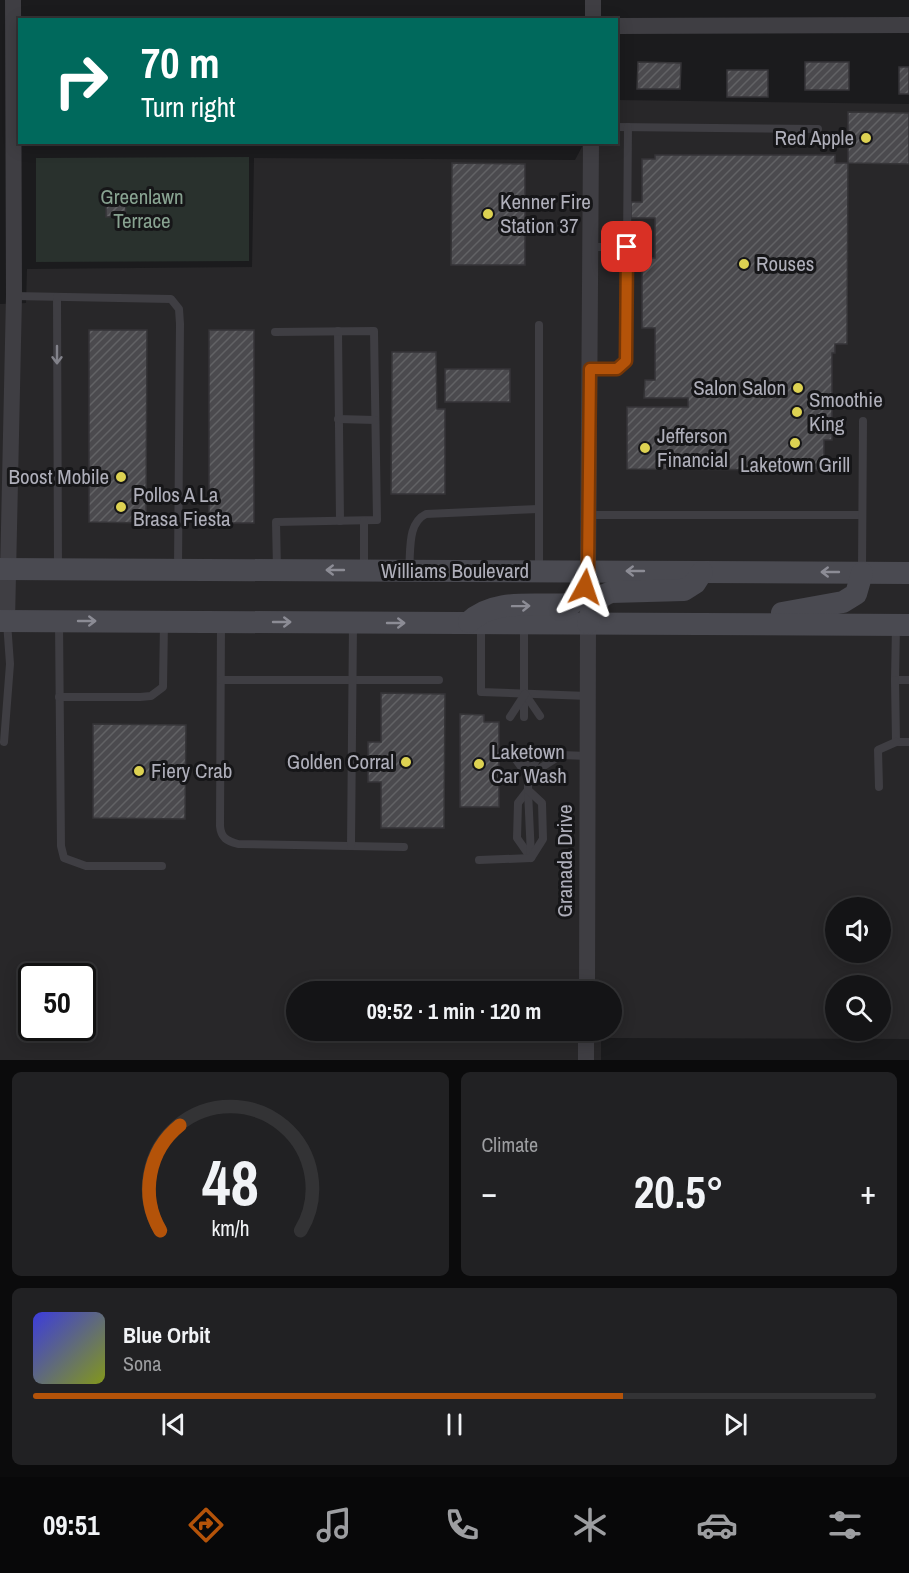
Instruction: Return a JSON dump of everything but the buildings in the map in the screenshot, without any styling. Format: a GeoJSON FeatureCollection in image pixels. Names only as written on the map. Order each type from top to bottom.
{"type":"FeatureCollection","features":[{"type":"Feature","properties":{"kind":"main road","name":"Williams Boulevard"},"geometry":{"type":"LineString","coordinates":[[4,569],[909,573]]}},
{"type":"Feature","properties":{"kind":"main road"},"geometry":{"type":"LineString","coordinates":[[475,623],[477,614],[493,607],[571,604],[577,601],[582,594],[588,571]]}},
{"type":"Feature","properties":{"kind":"main road"},"geometry":{"type":"LineString","coordinates":[[588,623],[592,608],[603,595],[611,592],[684,590],[694,583],[702,572]]}},
{"type":"Feature","properties":{"kind":"main road"},"geometry":{"type":"LineString","coordinates":[[709,624],[843,602],[856,594],[862,573]]}},
{"type":"Feature","properties":{"kind":"main road"},"geometry":{"type":"LineString","coordinates":[[4,621],[903,625]]}},
{"type":"Feature","properties":{"kind":"street"},"geometry":{"type":"LineString","coordinates":[[4,621],[11,25],[14,0]]}},
{"type":"Feature","properties":{"kind":"street"},"geometry":{"type":"LineString","coordinates":[[593,0],[593,18]]}},
{"type":"Feature","properties":{"kind":"street"},"geometry":{"type":"LineString","coordinates":[[618,26],[909,25]]}},
{"type":"Feature","properties":{"kind":"street"},"geometry":{"type":"LineString","coordinates":[[588,571],[591,144]]}},
{"type":"Feature","properties":{"kind":"street","name":"Granada Drive"},"geometry":{"type":"LineString","coordinates":[[587,981],[588,623]]}},
{"type":"Feature","properties":{"kind":"street"},"geometry":{"type":"LineString","coordinates":[[586,1041],[586,1060]]}},
{"type":"Feature","properties":{"kind":"lane"},"geometry":{"type":"LineString","coordinates":[[618,127],[818,129]]}},
{"type":"Feature","properties":{"kind":"lane"},"geometry":{"type":"LineString","coordinates":[[590,369],[617,369],[626,361],[628,127]]}},
{"type":"Feature","properties":{"kind":"lane"},"geometry":{"type":"LineString","coordinates":[[590,247],[627,247]]}},
{"type":"Feature","properties":{"kind":"lane"},"geometry":{"type":"LineString","coordinates":[[7,296],[171,299],[179,309],[178,570]]}},
{"type":"Feature","properties":{"kind":"lane"},"geometry":{"type":"LineString","coordinates":[[57,297],[58,569]]}},
{"type":"Feature","properties":{"kind":"lane"},"geometry":{"type":"LineString","coordinates":[[539,325],[539,571]]}},
{"type":"Feature","properties":{"kind":"lane"},"geometry":{"type":"LineString","coordinates":[[338,331],[340,521]]}},
{"type":"Feature","properties":{"kind":"lane"},"geometry":{"type":"LineString","coordinates":[[275,332],[374,331],[377,520],[276,522],[277,570]]}},
{"type":"Feature","properties":{"kind":"lane"},"geometry":{"type":"LineString","coordinates":[[338,419],[375,420]]}},
{"type":"Feature","properties":{"kind":"lane"},"geometry":{"type":"LineString","coordinates":[[862,573],[863,421]]}},
{"type":"Feature","properties":{"kind":"lane"},"geometry":{"type":"LineString","coordinates":[[409,570],[413,527],[418,518],[426,514],[538,509]]}},
{"type":"Feature","properties":{"kind":"lane"},"geometry":{"type":"LineString","coordinates":[[588,515],[862,515]]}},
{"type":"Feature","properties":{"kind":"lane"},"geometry":{"type":"LineString","coordinates":[[364,521],[364,570]]}},
{"type":"Feature","properties":{"kind":"lane"},"geometry":{"type":"LineString","coordinates":[[4,621],[4,742]]}},
{"type":"Feature","properties":{"kind":"lane"},"geometry":{"type":"LineString","coordinates":[[58,621],[61,846],[64,858],[86,866],[162,866]]}},
{"type":"Feature","properties":{"kind":"lane"},"geometry":{"type":"LineString","coordinates":[[59,698],[140,698],[158,692],[163,687],[164,622]]}},
{"type":"Feature","properties":{"kind":"lane"},"geometry":{"type":"LineString","coordinates":[[222,622],[221,834],[225,839],[238,844],[404,847]]}},
{"type":"Feature","properties":{"kind":"lane"},"geometry":{"type":"LineString","coordinates":[[351,846],[353,623]]}},
{"type":"Feature","properties":{"kind":"lane"},"geometry":{"type":"LineString","coordinates":[[475,623],[481,692],[588,696]]}},
{"type":"Feature","properties":{"kind":"lane"},"geometry":{"type":"LineString","coordinates":[[524,623],[524,717]]}},
{"type":"Feature","properties":{"kind":"lane"},"geometry":{"type":"LineString","coordinates":[[896,742],[895,680],[903,625]]}},
{"type":"Feature","properties":{"kind":"lane"},"geometry":{"type":"LineString","coordinates":[[221,680],[439,680]]}},
{"type":"Feature","properties":{"kind":"lane"},"geometry":{"type":"LineString","coordinates":[[895,680],[909,680]]}},
{"type":"Feature","properties":{"kind":"lane"},"geometry":{"type":"LineString","coordinates":[[525,694],[540,716]]}},
{"type":"Feature","properties":{"kind":"lane"},"geometry":{"type":"LineString","coordinates":[[510,717],[525,694]]}},
{"type":"Feature","properties":{"kind":"lane"},"geometry":{"type":"LineString","coordinates":[[879,787],[878,750],[896,742],[909,742]]}},
{"type":"Feature","properties":{"kind":"lane"},"geometry":{"type":"LineString","coordinates":[[524,752],[528,790],[518,803],[517,838],[531,858]]}},
{"type":"Feature","properties":{"kind":"lane"},"geometry":{"type":"LineString","coordinates":[[528,776],[540,752]]}},
{"type":"Feature","properties":{"kind":"lane"},"geometry":{"type":"LineString","coordinates":[[511,753],[528,776]]}},
{"type":"Feature","properties":{"kind":"lane"},"geometry":{"type":"LineString","coordinates":[[528,776],[561,755],[588,756]]}},
{"type":"Feature","properties":{"kind":"lane"},"geometry":{"type":"LineString","coordinates":[[528,790],[542,803],[543,838],[531,858]]}},
{"type":"Feature","properties":{"kind":"lane"},"geometry":{"type":"LineString","coordinates":[[479,860],[531,858]]}},
{"type":"Feature","properties":{"kind":"shaded area"},"geometry":{"type":"Polygon","coordinates":[[[618,100],[909,104],[909,1039],[891,1039],[891,975],[825,975],[825,1039],[622,1038],[622,981],[286,981],[286,1041],[601,1041],[601,1060],[0,1060],[0,304],[26,303],[27,269],[252,267],[254,158],[575,160],[583,144],[618,144],[618,100]]]}},
{"type":"Feature","properties":{"kind":"green space","name":"Greenlawn Terrace"},"geometry":{"type":"Polygon","coordinates":[[[249,157],[249,261],[36,262],[36,158],[249,157]]]}},
{"type":"Feature","properties":{"kind":"place","name":"Red Apple"},"geometry":{"type":"Point","coordinates":[866,138]}},
{"type":"Feature","properties":{"kind":"place","name":"Kenner Fire Station 37"},"geometry":{"type":"Point","coordinates":[488,214]}},
{"type":"Feature","properties":{"kind":"place","name":"Rouses"},"geometry":{"type":"Point","coordinates":[744,264]}},
{"type":"Feature","properties":{"kind":"place","name":"Salon Salon"},"geometry":{"type":"Point","coordinates":[798,388]}},
{"type":"Feature","properties":{"kind":"place","name":"Smoothie King"},"geometry":{"type":"Point","coordinates":[797,412]}},
{"type":"Feature","properties":{"kind":"place","name":"Laketown Grill"},"geometry":{"type":"Point","coordinates":[795,443]}},
{"type":"Feature","properties":{"kind":"place","name":"Jefferson Financial"},"geometry":{"type":"Point","coordinates":[645,448]}},
{"type":"Feature","properties":{"kind":"place","name":"Boost Mobile"},"geometry":{"type":"Point","coordinates":[121,477]}},
{"type":"Feature","properties":{"kind":"place","name":"Pollos A La Brasa Fiesta"},"geometry":{"type":"Point","coordinates":[121,507]}},
{"type":"Feature","properties":{"kind":"place","name":"Golden Corral"},"geometry":{"type":"Point","coordinates":[406,762]}},
{"type":"Feature","properties":{"kind":"place","name":"Laketown Car Wash"},"geometry":{"type":"Point","coordinates":[479,764]}},
{"type":"Feature","properties":{"kind":"place","name":"Fiery Crab"},"geometry":{"type":"Point","coordinates":[139,771]}},
{"type":"Feature","properties":{"kind":"route"},"geometry":{"type":"LineString","coordinates":[[585,587],[588,571],[590,369],[617,369],[626,361],[627,247]]}}]}
